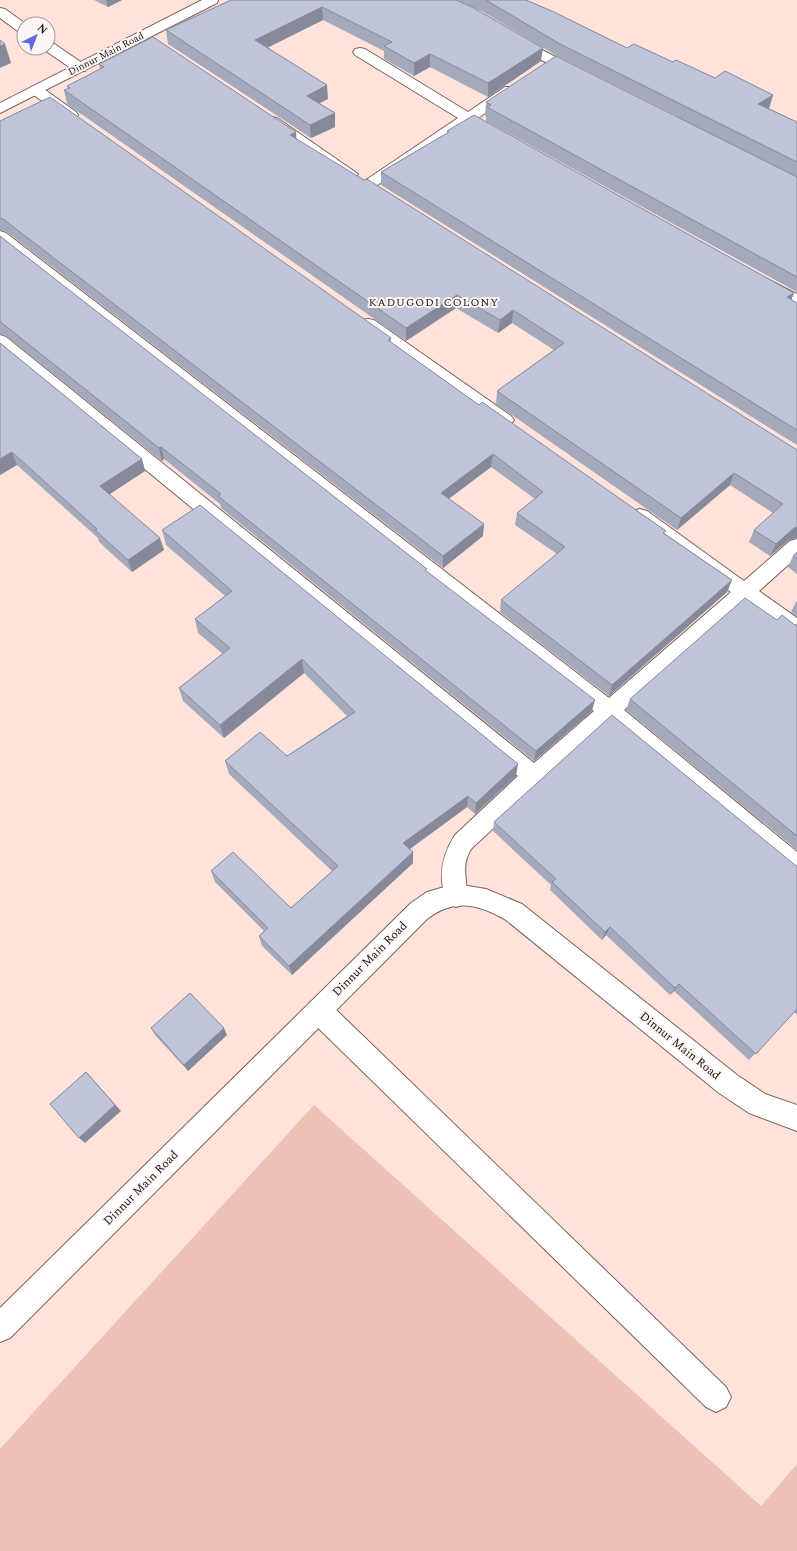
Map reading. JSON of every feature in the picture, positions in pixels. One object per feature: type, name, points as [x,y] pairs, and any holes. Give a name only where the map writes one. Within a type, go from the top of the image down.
[{"type":"street","name":"Dinnur Main Road","points":[[0,109],[212,0]]},
{"type":"street","points":[[0,12],[16,23]]},
{"type":"street","points":[[506,34],[588,79]]},
{"type":"street","points":[[143,35],[156,44]]},
{"type":"street","points":[[56,52],[80,68]]},
{"type":"street","points":[[360,52],[467,118],[508,141]]},
{"type":"street","points":[[540,70],[553,61]]},
{"type":"street","points":[[368,185],[520,83]]},
{"type":"street","points":[[36,90],[82,122]]},
{"type":"street","points":[[262,115],[382,194]]},
{"type":"street","points":[[0,236],[610,711],[797,866]]},
{"type":"street","points":[[749,274],[797,301]]},
{"type":"street","points":[[356,315],[518,430]]},
{"type":"street","points":[[0,342],[534,776]]},
{"type":"street","points":[[629,508],[797,629]]},
{"type":"street","points":[[456,896],[452,870],[454,855],[463,842],[534,776],[797,546]]},
{"type":"street","name":"Dinnur Main Road","points":[[0,1328],[419,911],[436,900],[456,896],[475,896],[497,902],[514,912],[728,1084],[758,1104],[797,1118]]},
{"type":"street","points":[[319,1011],[716,1397]]},
{"type":"shaded area","points":[[314,1105],[761,1506],[797,1464],[797,1551],[0,1551],[0,1449]]},
{"type":"building","points":[[231,0],[456,0],[472,7],[543,48],[488,83],[430,54],[414,63],[384,46],[392,42],[322,7],[255,40],[327,85],[307,96],[335,113],[310,125],[166,30]]},
{"type":"building","points":[[486,0],[526,0],[627,48],[634,44],[673,62],[676,60],[715,78],[725,71],[773,95],[758,104],[797,122],[797,162],[560,44]]},
{"type":"building","points":[[153,37],[296,132],[290,135],[364,180],[367,179],[797,450],[797,527],[776,544],[754,530],[783,504],[734,473],[681,518],[497,391],[564,343],[513,310],[500,320],[457,295],[406,328],[64,90],[70,88],[67,86],[104,67],[99,64]]},
{"type":"building","points":[[0,40],[5,44],[0,46]]},
{"type":"building","points":[[556,56],[797,177],[797,277],[487,107],[491,105],[486,102]]},
{"type":"building","points":[[50,97],[391,338],[388,340],[479,405],[482,402],[666,531],[663,533],[732,580],[612,685],[501,600],[565,547],[517,513],[543,492],[493,454],[441,493],[484,524],[443,556],[0,218],[0,121]]},
{"type":"building","points":[[474,115],[794,293],[787,297],[797,303],[797,430],[381,172],[449,132],[447,131]]},
{"type":"building","points":[[0,236],[427,569],[425,570],[595,700],[536,751],[218,496],[221,494],[161,447],[159,448],[0,322]]},
{"type":"building","points":[[0,343],[142,459],[100,486],[160,538],[128,560],[95,530],[97,529],[12,452],[0,459]]},
{"type":"building","points":[[200,505],[518,764],[476,803],[468,796],[403,843],[413,852],[289,966],[259,936],[268,928],[211,871],[233,852],[291,908],[338,866],[225,761],[260,732],[287,756],[355,712],[302,659],[220,725],[179,688],[230,648],[195,619],[232,591],[162,530]]},
{"type":"building","points":[[797,552],[797,558],[793,556]]},
{"type":"building","points":[[745,598],[777,620],[782,615],[797,625],[797,836],[630,699]]},
{"type":"building","points":[[612,715],[797,866],[797,1009],[756,1054],[679,984],[675,988],[610,927],[605,932],[552,882],[556,879],[494,822]]},
{"type":"building","points":[[190,993],[224,1028],[184,1065],[151,1028]]},
{"type":"building","points":[[86,1072],[115,1105],[79,1138],[50,1104]]},
{"type":"district","name":"KADUGODI COLONY","points":[[434,302]]}]
